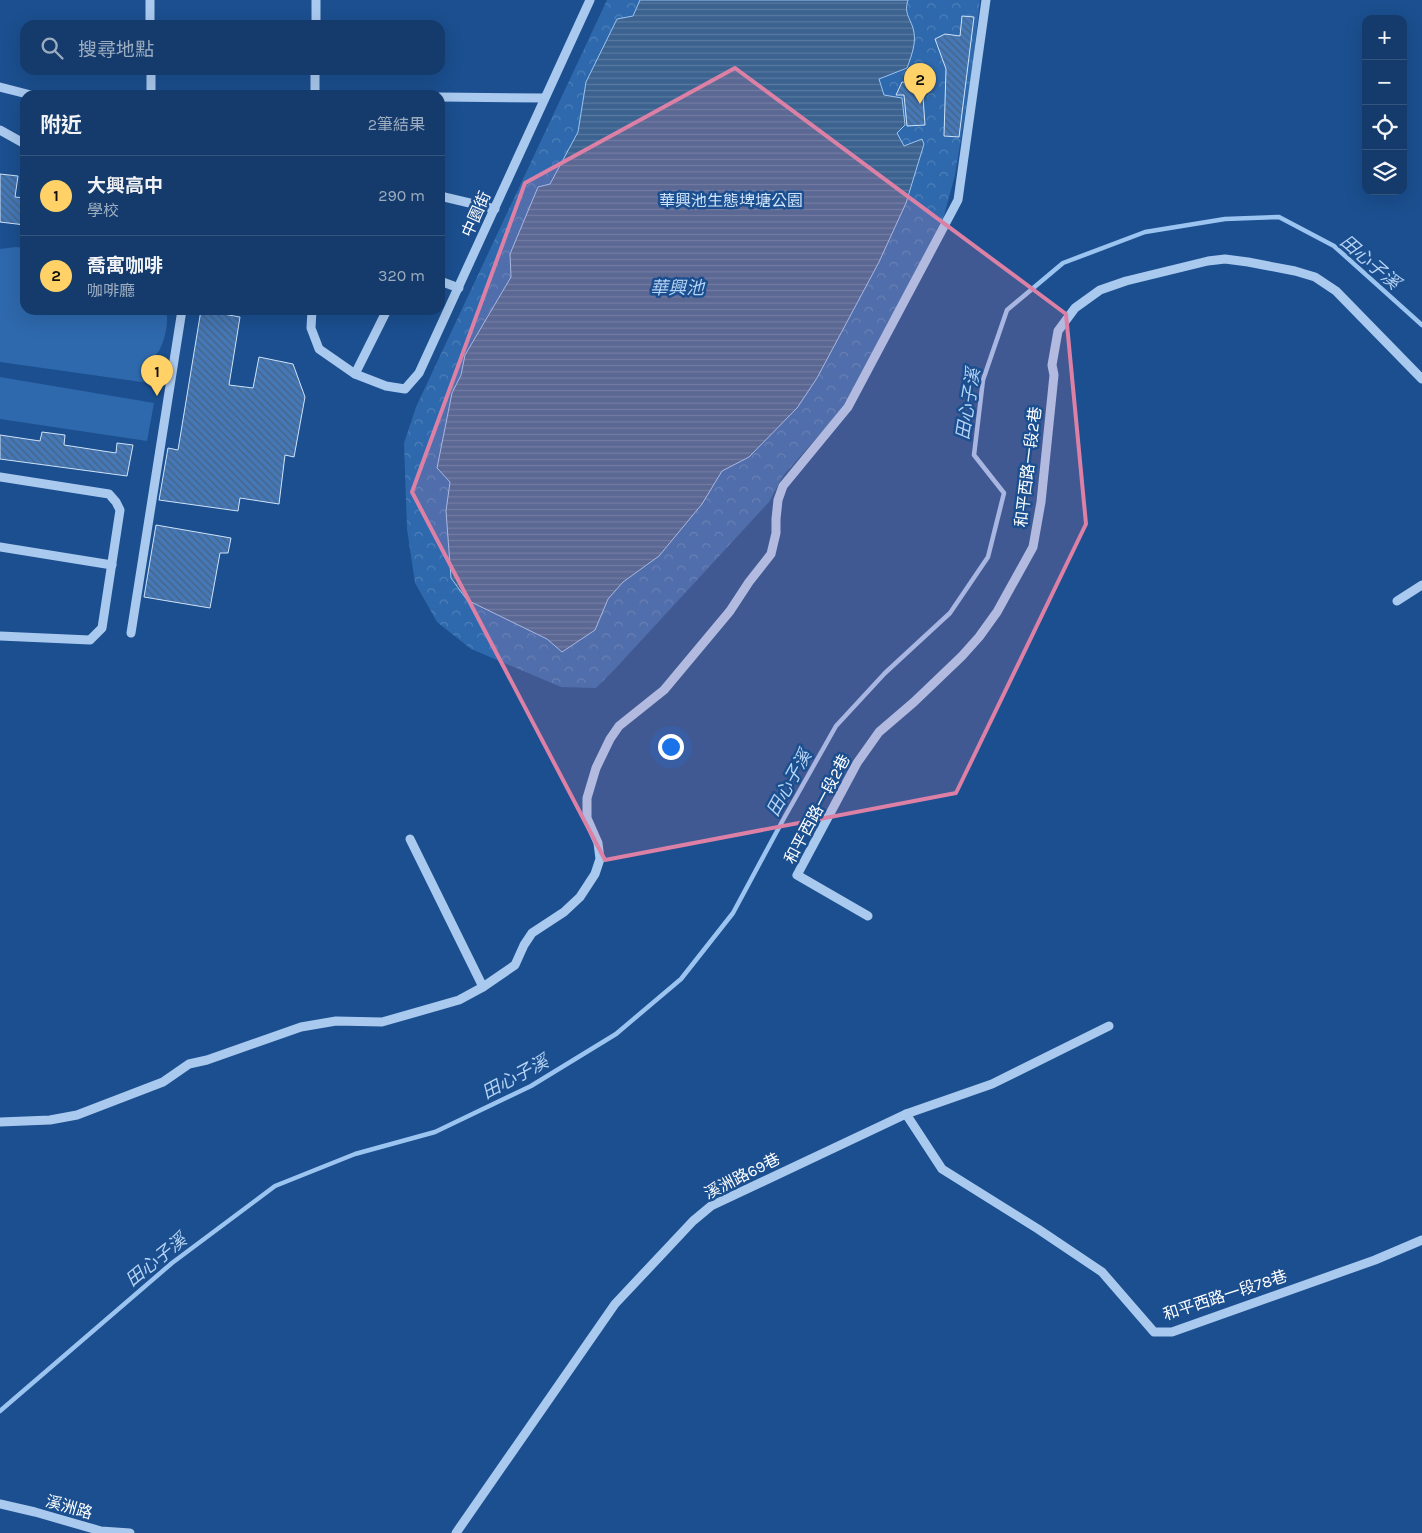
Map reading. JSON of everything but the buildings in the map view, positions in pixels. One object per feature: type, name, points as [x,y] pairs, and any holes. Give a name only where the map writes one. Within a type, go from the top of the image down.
[{"type":"street","points":[[150,0],[150,20]]},
{"type":"street","points":[[316,0],[316,20]]},
{"type":"street","name":"中園街","points":[[355,374],[386,386],[405,389],[419,373],[590,0]]},
{"type":"street","points":[[0,1122],[50,1120],[77,1115],[163,1082],[190,1064],[207,1060],[301,1026],[336,1021],[382,1022],[459,1000],[483,988],[515,965],[532,932],[549,923],[580,897],[595,874],[600,859],[598,843],[587,818],[588,798],[596,768],[610,739],[619,726],[664,690],[730,611],[748,582],[771,554],[776,534],[778,500],[783,486],[848,406],[958,200],[986,0]]},
{"type":"street","points":[[151,75],[151,90]]},
{"type":"street","points":[[315,90],[316,75]]},
{"type":"street","points":[[0,88],[20,93]]},
{"type":"street","points":[[445,97],[544,98]]},
{"type":"street","points":[[0,130],[20,141]]},
{"type":"street","points":[[445,197],[494,209]]},
{"type":"street","name":"和平西路一段2巷","points":[[868,916],[797,875],[857,763],[879,732],[942,676],[978,637],[997,612],[1033,547],[1042,502],[1054,375],[1052,365],[1058,331],[1075,308],[1100,290],[1126,281],[1208,261],[1225,259],[1295,270],[1315,277],[1336,291],[1422,379]]},
{"type":"street","points":[[445,283],[459,288]]},
{"type":"street","points":[[131,633],[181,315]]},
{"type":"street","points":[[312,315],[311,328],[319,349],[355,374],[384,315]]},
{"type":"street","points":[[0,477],[109,494],[120,510],[102,628],[90,640],[0,636]]},
{"type":"street","points":[[0,547],[112,565]]},
{"type":"street","points":[[1397,601],[1422,585]]},
{"type":"street","points":[[410,839],[483,988]]},
{"type":"street","name":"溪洲路69巷","points":[[456,1533],[615,1304],[693,1221],[711,1206],[906,1114],[992,1084],[1109,1026]]},
{"type":"street","name":"和平西路一段78巷","points":[[906,1114],[942,1169],[1038,1229],[1102,1272],[1154,1332],[1172,1332],[1375,1260],[1422,1240]]},
{"type":"street","name":"溪洲路","points":[[0,1504],[100,1531],[130,1533]]},
{"type":"highlighted area","points":[[735,68],[1066,314],[1086,524],[956,793],[605,860],[412,492],[525,183]]},
{"type":"green space","name":"華興池","points":[[607,0],[980,0],[972,72],[955,175],[944,216],[849,401],[783,476],[769,502],[596,688],[561,687],[471,649],[437,622],[415,583],[407,529],[404,443],[416,407]]},
{"type":"green space","points":[[20,247],[20,315],[167,315],[163,342],[159,351],[148,363],[167,365],[163,385],[0,362],[0,249]]},
{"type":"green space","points":[[0,377],[154,403],[147,441],[0,419]]},
{"type":"water","name":"華興池","points":[[640,0],[908,0],[907,11],[913,28],[914,38],[907,68],[879,79],[884,95],[902,98],[905,125],[897,133],[904,146],[922,139],[924,144],[906,203],[879,262],[817,378],[797,408],[749,457],[722,471],[702,504],[659,556],[623,582],[608,599],[595,630],[562,652],[547,639],[467,600],[451,578],[446,511],[450,482],[437,468],[452,393],[461,375],[465,355],[511,277],[510,254],[538,187],[550,184],[578,132],[586,82],[617,19],[633,16]]},
{"type":"waterway","name":"田心子溪","points":[[0,1411],[172,1263],[275,1186],[355,1154],[435,1132],[531,1086],[616,1034],[681,979],[733,913],[836,726],[885,673],[950,613],[988,557],[1004,493],[974,455],[983,380],[1007,310],[1063,263],[1145,232],[1225,219],[1279,217],[1334,246],[1422,325]]},
{"type":"place","name":"喬寓咖啡","points":[[920,104]]},
{"type":"place","name":"大興高中","points":[[157,396]]},
{"type":"park label","name":"華興池生態埤塘公園","points":[[731,200]]}]
